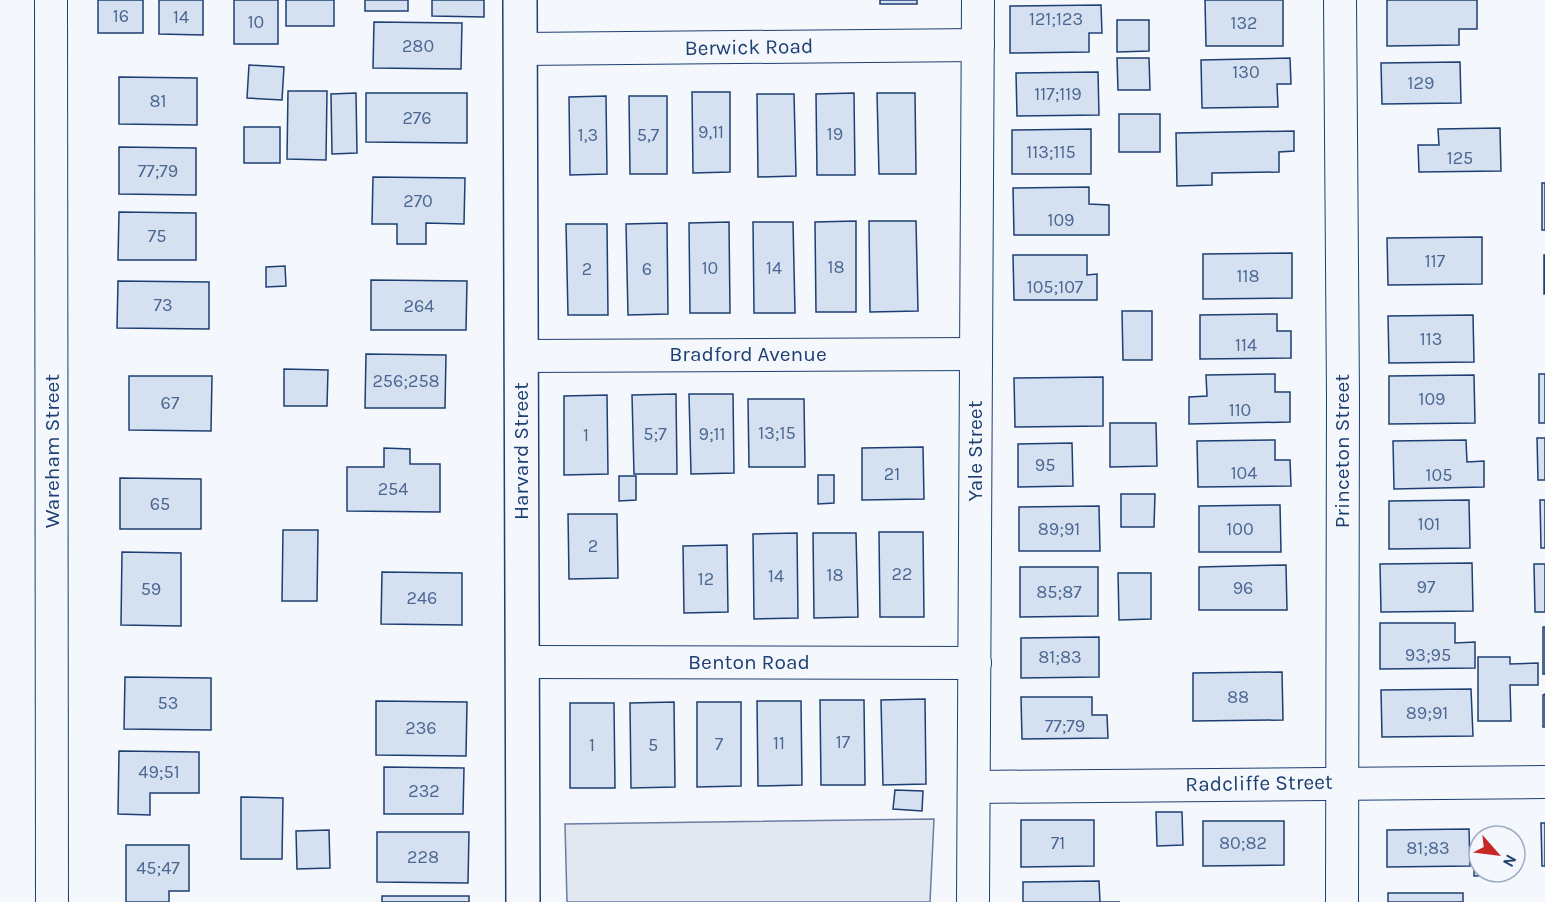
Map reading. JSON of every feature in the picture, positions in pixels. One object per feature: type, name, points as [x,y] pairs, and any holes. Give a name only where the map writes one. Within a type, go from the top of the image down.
[{"type":"main road","name":"Harvard Street","points":[[520,0],[523,902]]},
{"type":"street","name":"Wareham Street","points":[[51,0],[52,902]]},
{"type":"street","name":"Yale Street","points":[[973,902],[978,0]]},
{"type":"street","name":"Princeton Street","points":[[1340,0],[1343,397],[1342,902]]},
{"type":"street","name":"Berwick Road","points":[[520,49],[978,45]]},
{"type":"street","name":"Bradford Avenue","points":[[521,356],[976,354]]},
{"type":"street","name":"Benton Road","points":[[523,662],[975,663]]},
{"type":"street","name":"Radcliffe Street","points":[[974,787],[1545,782]]},
{"type":"shaded area","points":[[934,819],[930,902],[567,902],[565,824]]},
{"type":"building","points":[[98,0],[143,0],[143,33],[98,33]]},
{"type":"building","points":[[159,0],[203,0],[203,35],[159,34]]},
{"type":"building","points":[[234,0],[278,0],[278,44],[234,44]]},
{"type":"building","points":[[286,0],[334,0],[334,26],[286,26]]},
{"type":"building","points":[[365,0],[408,0],[408,11],[365,11]]},
{"type":"building","points":[[432,0],[484,0],[484,17],[432,16]]},
{"type":"building","points":[[880,0],[917,0],[917,4],[880,4]]},
{"type":"building","points":[[1205,0],[1283,0],[1283,46],[1206,46]]},
{"type":"building","points":[[1387,0],[1477,0],[1477,29],[1459,29],[1459,45],[1387,46]]},
{"type":"building","points":[[1101,5],[1102,33],[1089,33],[1089,52],[1010,53],[1010,6]]},
{"type":"building","points":[[1117,20],[1149,20],[1149,51],[1117,52]]},
{"type":"building","points":[[374,22],[462,23],[461,69],[373,68]]},
{"type":"building","points":[[1117,58],[1149,58],[1150,90],[1118,90]]},
{"type":"building","points":[[1290,58],[1291,84],[1277,84],[1278,107],[1202,108],[1201,60]]},
{"type":"building","points":[[1460,62],[1461,103],[1382,104],[1381,63]]},
{"type":"building","points":[[249,65],[284,67],[282,100],[247,98]]},
{"type":"building","points":[[1098,72],[1099,115],[1017,116],[1016,73]]},
{"type":"building","points":[[119,77],[197,78],[197,125],[119,124]]},
{"type":"building","points":[[288,91],[327,91],[326,160],[287,159]]},
{"type":"building","points":[[692,92],[730,92],[730,172],[693,173]]},
{"type":"building","points":[[356,93],[357,153],[332,154],[331,94]]},
{"type":"building","points":[[366,93],[467,93],[467,143],[366,142]]},
{"type":"building","points":[[854,93],[855,175],[817,175],[816,94]]},
{"type":"building","points":[[877,93],[915,93],[916,174],[879,174]]},
{"type":"building","points":[[757,94],[794,94],[796,176],[758,177]]},
{"type":"building","points":[[606,96],[607,174],[570,175],[569,97]]},
{"type":"building","points":[[629,96],[667,96],[667,174],[630,174]]},
{"type":"building","points":[[1119,114],[1160,114],[1160,152],[1119,152]]},
{"type":"building","points":[[244,127],[280,127],[280,163],[244,163]]},
{"type":"building","points":[[1500,128],[1501,171],[1419,172],[1418,145],[1439,145],[1438,129]]},
{"type":"building","points":[[1091,129],[1091,174],[1012,174],[1012,130]]},
{"type":"building","points":[[1294,131],[1294,151],[1279,152],[1279,172],[1212,173],[1212,185],[1177,186],[1176,133]]},
{"type":"building","points":[[119,147],[196,148],[196,195],[119,194]]},
{"type":"building","points":[[373,177],[465,178],[464,224],[426,223],[426,244],[397,244],[397,224],[372,224]]},
{"type":"building","points":[[1542,183],[1545,183],[1545,230],[1542,230]]},
{"type":"building","points":[[1089,187],[1089,204],[1109,205],[1109,235],[1014,235],[1013,188]]},
{"type":"building","points":[[119,212],[196,213],[196,260],[118,260]]},
{"type":"building","points":[[856,221],[856,312],[816,312],[815,222]]},
{"type":"building","points":[[869,221],[916,221],[918,311],[870,312]]},
{"type":"building","points":[[729,222],[730,313],[690,313],[689,223]]},
{"type":"building","points":[[753,222],[793,222],[795,313],[754,313]]},
{"type":"building","points":[[667,223],[668,314],[628,315],[626,224]]},
{"type":"building","points":[[566,224],[607,224],[608,315],[568,315]]},
{"type":"building","points":[[1482,237],[1482,284],[1388,285],[1387,238]]},
{"type":"building","points":[[1292,253],[1292,298],[1203,299],[1203,254]]},
{"type":"building","points":[[1013,255],[1087,255],[1087,275],[1097,274],[1097,300],[1014,300]]},
{"type":"building","points":[[1545,255],[1545,294],[1544,294]]},
{"type":"building","points":[[285,266],[286,286],[266,287],[266,267]]},
{"type":"building","points":[[371,280],[467,281],[466,330],[371,330]]},
{"type":"building","points":[[118,281],[209,282],[209,329],[117,328]]},
{"type":"building","points":[[1122,311],[1152,311],[1152,360],[1123,360]]},
{"type":"building","points":[[1277,314],[1277,331],[1291,331],[1291,358],[1200,359],[1200,315]]},
{"type":"building","points":[[1473,315],[1474,362],[1389,363],[1388,316]]},
{"type":"building","points":[[366,354],[446,355],[445,408],[365,408]]},
{"type":"building","points":[[284,369],[328,370],[327,406],[284,406]]},
{"type":"building","points":[[1275,374],[1275,392],[1290,392],[1290,422],[1189,424],[1189,397],[1207,396],[1206,375]]},
{"type":"building","points":[[1539,374],[1545,374],[1545,423],[1539,423]]},
{"type":"building","points":[[1474,375],[1475,423],[1389,424],[1389,376]]},
{"type":"building","points":[[129,376],[212,376],[211,431],[129,430]]},
{"type":"building","points":[[1103,377],[1103,426],[1015,427],[1014,378]]},
{"type":"building","points":[[676,394],[677,474],[634,474],[632,395]]},
{"type":"building","points":[[689,394],[733,394],[734,473],[691,474]]},
{"type":"building","points":[[607,395],[608,474],[564,475],[564,396]]},
{"type":"building","points":[[748,399],[804,399],[805,467],[749,467]]},
{"type":"building","points":[[1110,423],[1156,423],[1157,466],[1110,467]]},
{"type":"building","points":[[1537,438],[1545,438],[1545,480],[1538,480]]},
{"type":"building","points":[[1275,440],[1275,460],[1290,460],[1291,486],[1198,487],[1197,441]]},
{"type":"building","points":[[1466,440],[1467,462],[1484,461],[1484,487],[1394,489],[1393,441]]},
{"type":"building","points":[[1072,443],[1073,486],[1018,487],[1018,444]]},
{"type":"building","points":[[923,447],[924,499],[862,500],[862,448]]},
{"type":"building","points":[[384,448],[410,449],[410,464],[440,464],[440,512],[347,511],[347,467],[384,467]]},
{"type":"building","points":[[818,475],[834,475],[834,503],[818,504]]},
{"type":"building","points":[[619,476],[636,476],[636,500],[619,501]]},
{"type":"building","points":[[120,478],[201,479],[201,529],[120,529]]},
{"type":"building","points":[[1121,494],[1155,494],[1154,527],[1121,527]]},
{"type":"building","points":[[1469,500],[1470,548],[1389,549],[1389,501]]},
{"type":"building","points":[[1540,500],[1545,500],[1545,548],[1541,548]]},
{"type":"building","points":[[1280,505],[1281,552],[1199,552],[1199,506]]},
{"type":"building","points":[[1099,506],[1100,551],[1019,551],[1019,507]]},
{"type":"building","points":[[568,514],[617,514],[618,578],[569,579]]},
{"type":"building","points":[[283,530],[318,530],[317,601],[282,601]]},
{"type":"building","points":[[879,532],[923,532],[924,617],[880,617]]},
{"type":"building","points":[[797,533],[798,618],[754,619],[753,534]]},
{"type":"building","points":[[813,533],[856,533],[858,617],[814,618]]},
{"type":"building","points":[[727,545],[728,612],[684,613],[683,546]]},
{"type":"building","points":[[122,552],[181,553],[181,626],[121,625]]},
{"type":"building","points":[[1472,563],[1473,611],[1381,612],[1380,564]]},
{"type":"building","points":[[1534,564],[1545,564],[1545,612],[1535,612]]},
{"type":"building","points":[[1286,565],[1287,610],[1199,610],[1199,567]]},
{"type":"building","points":[[1020,567],[1098,567],[1098,616],[1020,617]]},
{"type":"building","points":[[382,572],[462,573],[462,625],[381,624]]},
{"type":"building","points":[[1118,573],[1151,573],[1151,619],[1119,620]]},
{"type":"building","points":[[1380,623],[1455,623],[1455,643],[1475,642],[1475,668],[1380,669]]},
{"type":"building","points":[[1543,627],[1545,627],[1545,674],[1543,674]]},
{"type":"building","points":[[1099,637],[1099,677],[1021,678],[1021,638]]},
{"type":"building","points":[[1478,657],[1510,657],[1510,664],[1538,663],[1538,685],[1510,685],[1511,721],[1478,721]]},
{"type":"building","points":[[1282,672],[1283,720],[1193,721],[1193,673]]},
{"type":"building","points":[[125,677],[211,678],[211,730],[124,729]]},
{"type":"building","points":[[1471,689],[1473,736],[1382,737],[1381,690]]},
{"type":"building","points":[[1545,694],[1545,727],[1543,727],[1543,695]]},
{"type":"building","points":[[1021,697],[1092,697],[1092,715],[1107,715],[1108,738],[1022,739]]},
{"type":"building","points":[[925,699],[926,784],[883,785],[881,700]]},
{"type":"building","points":[[820,700],[864,700],[865,785],[821,785]]},
{"type":"building","points":[[376,701],[467,702],[466,756],[376,755]]},
{"type":"building","points":[[757,701],[801,701],[802,785],[758,786]]},
{"type":"building","points":[[674,702],[675,787],[631,788],[630,703]]},
{"type":"building","points":[[697,702],[741,702],[741,786],[697,787]]},
{"type":"building","points":[[570,703],[614,703],[615,788],[570,788]]},
{"type":"building","points":[[119,751],[199,752],[199,793],[150,793],[150,815],[118,814]]},
{"type":"building","points":[[384,767],[464,768],[463,814],[384,814]]},
{"type":"building","points":[[895,790],[923,791],[922,811],[893,809]]},
{"type":"building","points":[[241,797],[283,798],[282,859],[241,859]]},
{"type":"building","points":[[1156,812],[1182,812],[1183,845],[1157,846]]},
{"type":"building","points":[[1021,820],[1094,820],[1094,866],[1021,867]]},
{"type":"building","points":[[1203,821],[1284,821],[1284,865],[1203,866]]},
{"type":"building","points":[[1541,823],[1545,823],[1545,866],[1542,866]]},
{"type":"building","points":[[1467,829],[1467,866],[1387,867],[1387,830]]},
{"type":"building","points":[[329,830],[330,868],[297,869],[296,831]]},
{"type":"building","points":[[377,832],[469,832],[468,883],[377,882]]},
{"type":"building","points":[[126,845],[189,845],[189,891],[169,891],[169,902],[126,902]]},
{"type":"building","points":[[1099,881],[1100,902],[1023,902],[1023,882]]},
{"type":"building","points":[[1388,893],[1463,893],[1463,902],[1388,902]]},
{"type":"building","points":[[382,896],[469,896],[469,902],[382,902]]}]
